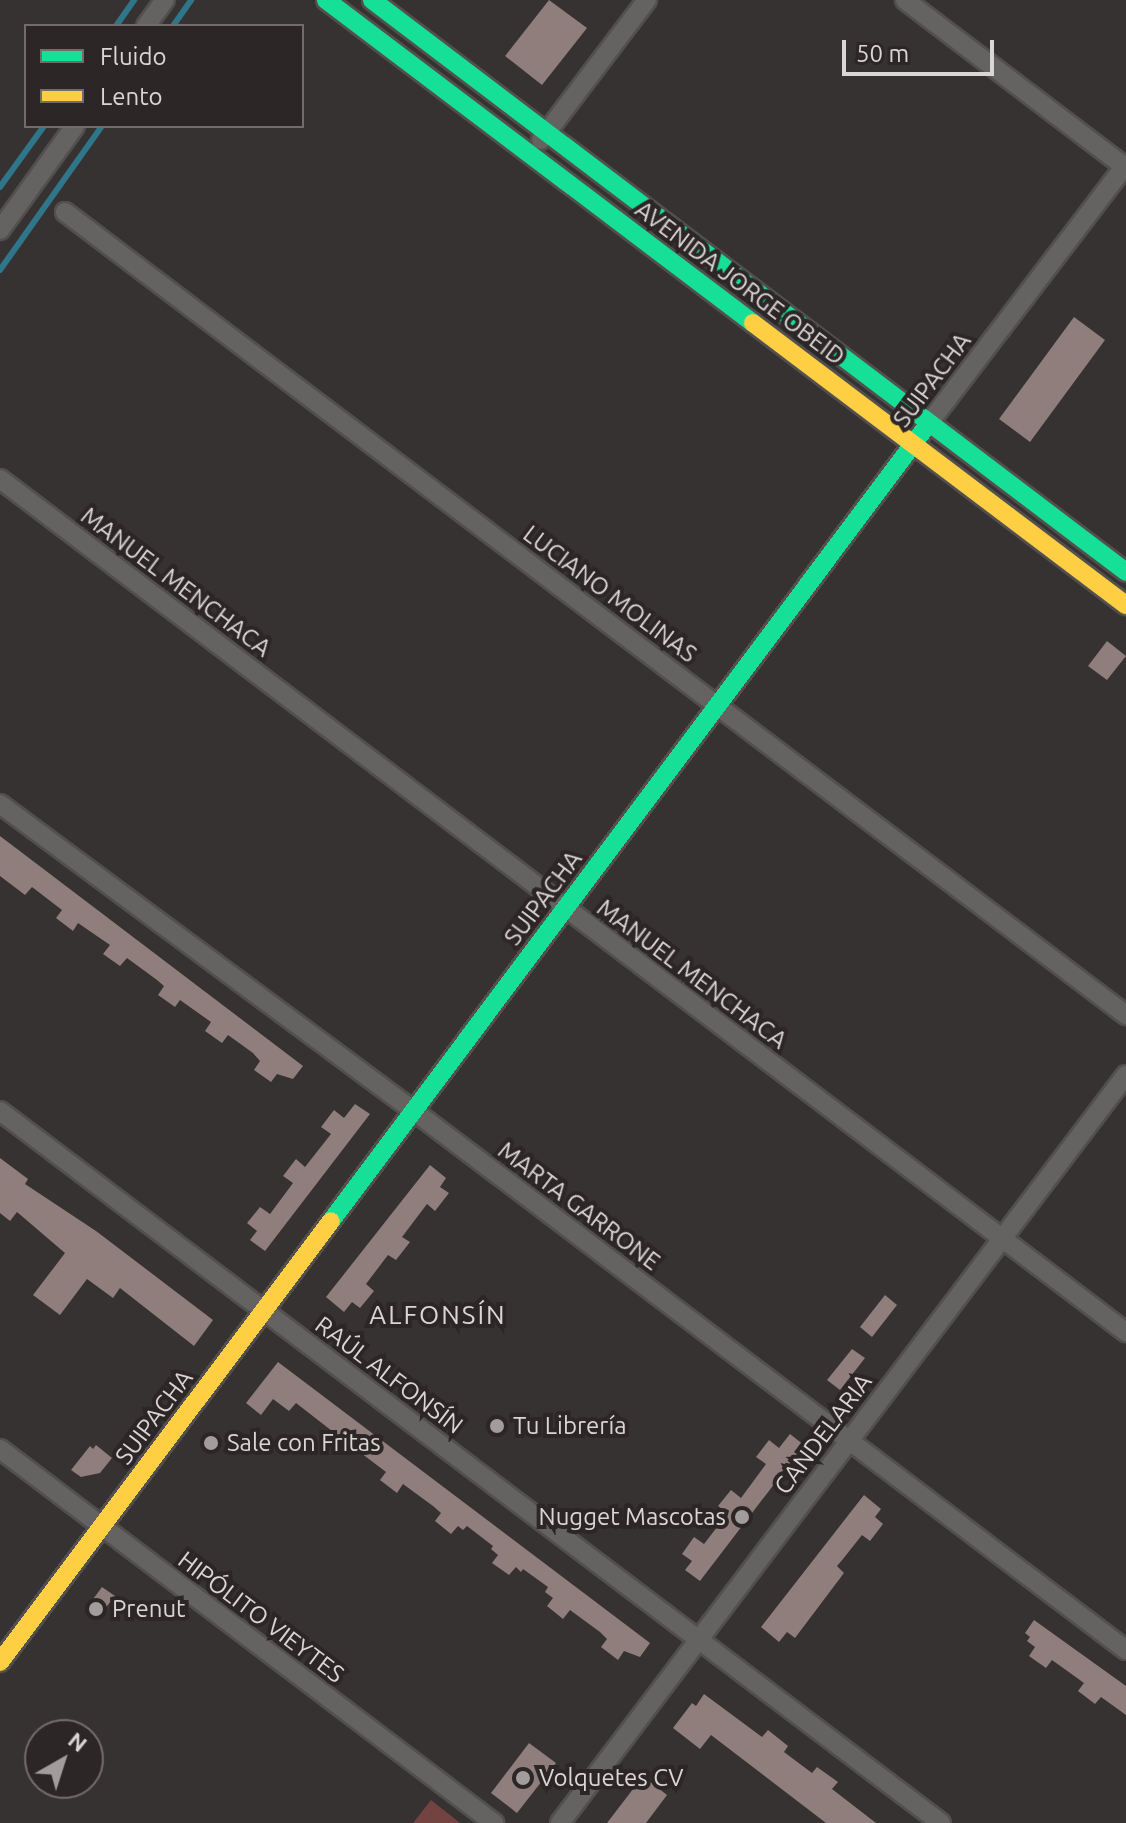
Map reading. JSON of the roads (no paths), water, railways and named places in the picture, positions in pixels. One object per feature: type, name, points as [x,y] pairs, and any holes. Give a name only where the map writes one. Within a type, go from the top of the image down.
[{"type":"main road","name":"AVENIDA JORGE OBEID","points":[[326,0],[1126,605]]},
{"type":"main road","name":"AVENIDA JORGE OBEID","points":[[372,0],[1126,572]]},
{"type":"main road","name":"SUIPACHA","points":[[0,1662],[929,423]]},
{"type":"street","points":[[147,24],[165,0]]},
{"type":"street","points":[[530,155],[647,0]]},
{"type":"street","points":[[905,0],[1125,166]]},
{"type":"street","points":[[0,230],[74,128]]},
{"type":"street","name":"SUIPACHA","points":[[929,423],[1125,166]]},
{"type":"street","name":"LUCIANO MOLINAS","points":[[65,212],[1126,1015]]},
{"type":"street","name":"MANUEL MENCHACA","points":[[0,479],[1126,1332]]},
{"type":"street","name":"MARTA GARRONE","points":[[0,804],[414,1111],[1126,1650]]},
{"type":"street","name":"CANDELARIA","points":[[560,1823],[1126,1075]]},
{"type":"street","name":"RAÚL ALFONSÍN","points":[[0,1111],[941,1823]]},
{"type":"street","name":"HIPÓLITO VIEYTES","points":[[0,1449],[494,1823]]},
{"type":"waterway","points":[[117,24],[134,0]]},
{"type":"waterway","points":[[174,24],[191,0]]},
{"type":"waterway","points":[[0,187],[43,128]]},
{"type":"waterway","points":[[0,270],[101,128]]},
{"type":"place","name":"Tu Librería","points":[[497,1426]]},
{"type":"place","name":"Sale con Fritas","points":[[211,1443]]},
{"type":"place","name":"Nugget Mascotas","points":[[742,1517]]},
{"type":"place","name":"Prenut","points":[[96,1609]]},
{"type":"place","name":"Volquetes CV","points":[[523,1778]]},
{"type":"district","name":"ALFONSÍN","points":[[438,1315]]}]
